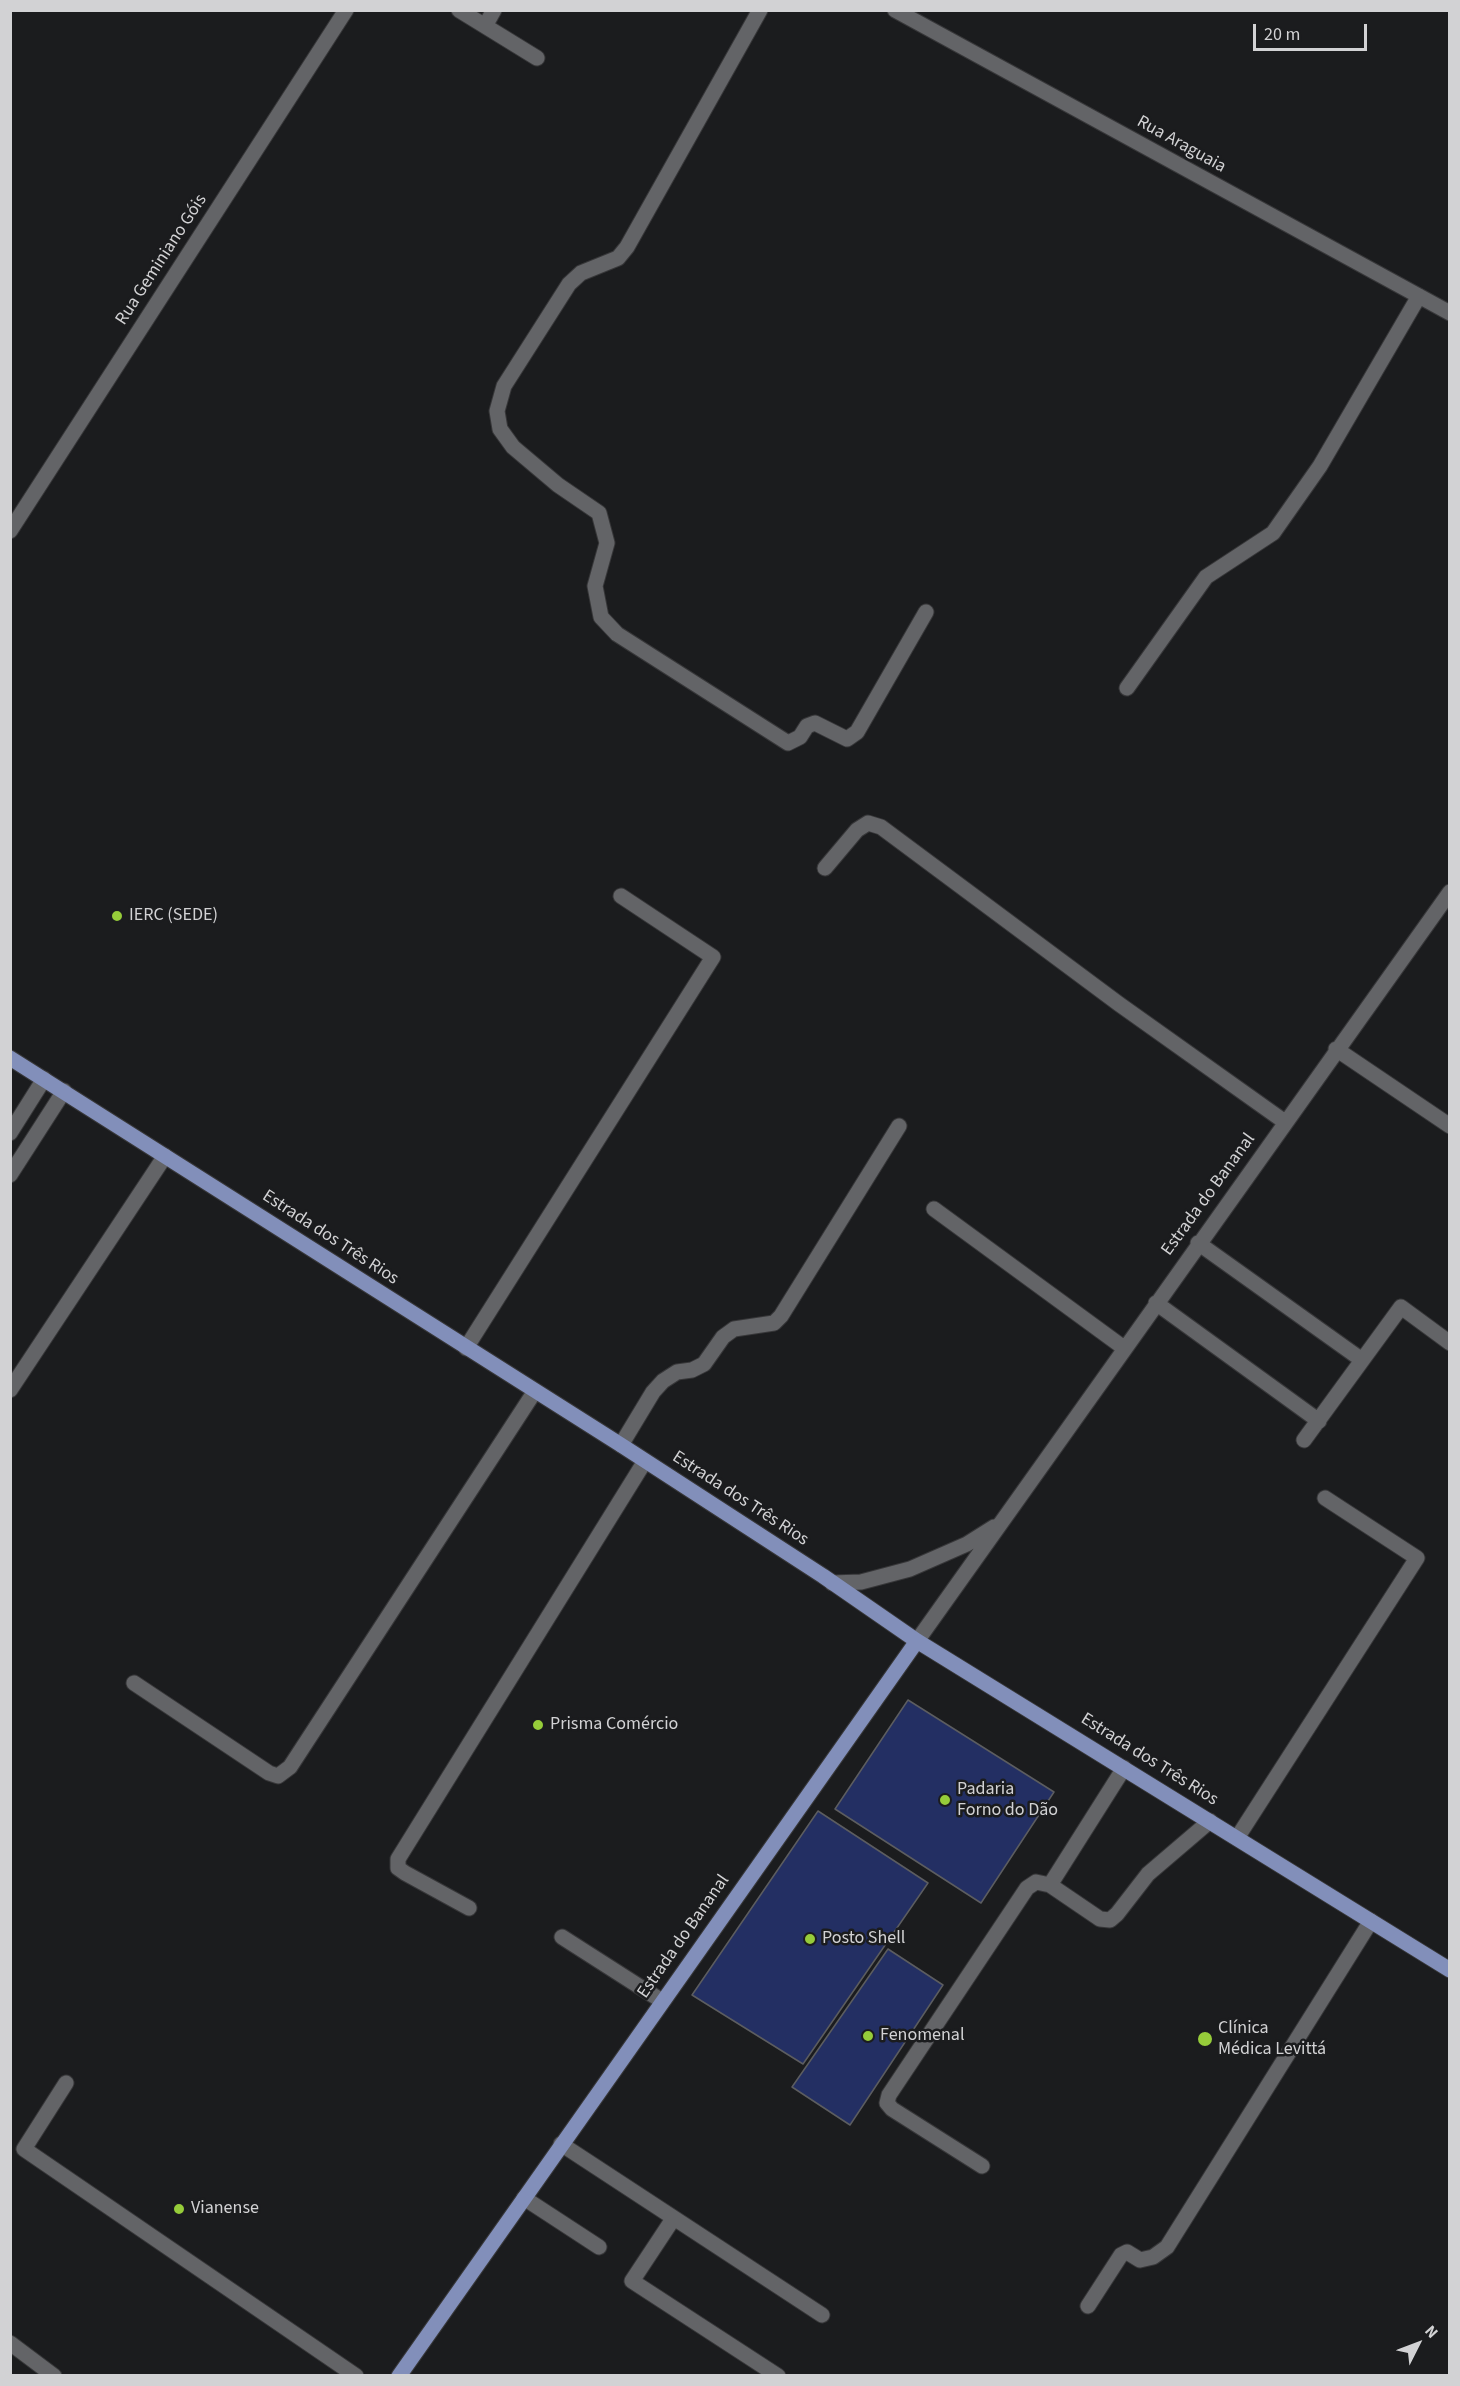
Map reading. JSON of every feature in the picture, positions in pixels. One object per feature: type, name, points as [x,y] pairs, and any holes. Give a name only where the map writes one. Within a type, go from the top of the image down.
[{"type":"main road","name":"Estrada dos Três Rios","points":[[10,1058],[621,1445],[832,1582],[917,1641],[1449,1970]]},
{"type":"main road","name":"Estrada do Bananal","points":[[399,2376],[917,1641]]},
{"type":"street","name":"Rua Geminiano Góis","points":[[10,531],[346,10]]},
{"type":"street","points":[[459,10],[537,58]]},
{"type":"street","points":[[485,26],[494,10]]},
{"type":"street","points":[[760,10],[627,247],[618,258],[581,273],[569,284],[504,386],[497,411],[500,429],[513,447],[558,485],[599,513],[607,543],[595,586],[602,616],[617,634],[788,743],[800,737],[807,726],[815,723],[847,739],[857,732],[926,612]]},
{"type":"street","name":"Rua Araguaia","points":[[894,10],[921,17],[1449,313]]},
{"type":"street","points":[[1127,688],[1206,577],[1273,533],[1320,465],[1419,296]]},
{"type":"street","points":[[825,868],[857,830],[868,823],[881,827],[1119,1004],[1284,1122]]},
{"type":"street","name":"Estrada do Bananal","points":[[917,1641],[1449,892]]},
{"type":"street","points":[[466,1348],[713,957],[621,896]]},
{"type":"street","points":[[1336,1049],[1449,1126]]},
{"type":"street","points":[[10,1132],[44,1079]]},
{"type":"street","points":[[10,1174],[64,1091]]},
{"type":"street","points":[[621,1445],[653,1392],[663,1381],[677,1372],[692,1370],[704,1364],[723,1336],[734,1329],[774,1323],[781,1316],[899,1126]]},
{"type":"street","points":[[10,1390],[165,1156]]},
{"type":"street","points":[[934,1209],[1124,1348]]},
{"type":"street","points":[[1198,1243],[1362,1360]]},
{"type":"street","points":[[1155,1303],[1319,1420]]},
{"type":"street","points":[[1304,1440],[1401,1307],[1449,1343]]},
{"type":"street","points":[[134,1683],[269,1773],[278,1776],[290,1767],[535,1391]]},
{"type":"street","points":[[469,1908],[405,1874],[398,1868],[398,1859],[645,1461]]},
{"type":"street","points":[[1237,1838],[1417,1558],[1325,1498]]},
{"type":"street","name":"Estrada do Bananal","points":[[832,1582],[861,1582],[910,1569],[967,1544],[1001,1522]]},
{"type":"street","points":[[1050,1885],[1124,1768]]},
{"type":"street","points":[[982,2166],[892,2109],[887,2103],[889,2095],[1027,1888],[1036,1882],[1050,1885],[1100,1919],[1110,1920],[1148,1874],[1210,1821]]},
{"type":"street","points":[[1088,2306],[1121,2255],[1127,2252],[1140,2260],[1153,2257],[1167,2247],[1371,1921]]},
{"type":"street","points":[[562,1938],[662,2001]]},
{"type":"street","points":[[66,2083],[24,2149],[356,2376]]},
{"type":"street","points":[[561,2144],[822,2315]]},
{"type":"street","points":[[524,2198],[600,2247]]},
{"type":"street","points":[[673,2219],[632,2281],[778,2376]]},
{"type":"street","points":[[10,2343],[54,2376]]},
{"type":"building","name":"Padaria Forno do Dão","points":[[908,1700],[1054,1792],[981,1903],[835,1809]]},
{"type":"building","name":"Posto Shell","points":[[818,1811],[928,1883],[803,2064],[692,1995]]},
{"type":"building","name":"Fenomenal","points":[[888,1949],[943,1985],[850,2125],[792,2087]]},
{"type":"place","name":"IERC (SEDE)","points":[[117,916]]},
{"type":"place","name":"Prisma Comércio","points":[[538,1725]]},
{"type":"place","name":"Padaria Forno do Dão","points":[[945,1800]]},
{"type":"place","name":"Posto Shell","points":[[810,1939]]},
{"type":"place","name":"Fenomenal","points":[[868,2036]]},
{"type":"place","name":"Clínica Médica Levittá","points":[[1205,2039]]},
{"type":"place","name":"Vianense","points":[[179,2209]]}]
